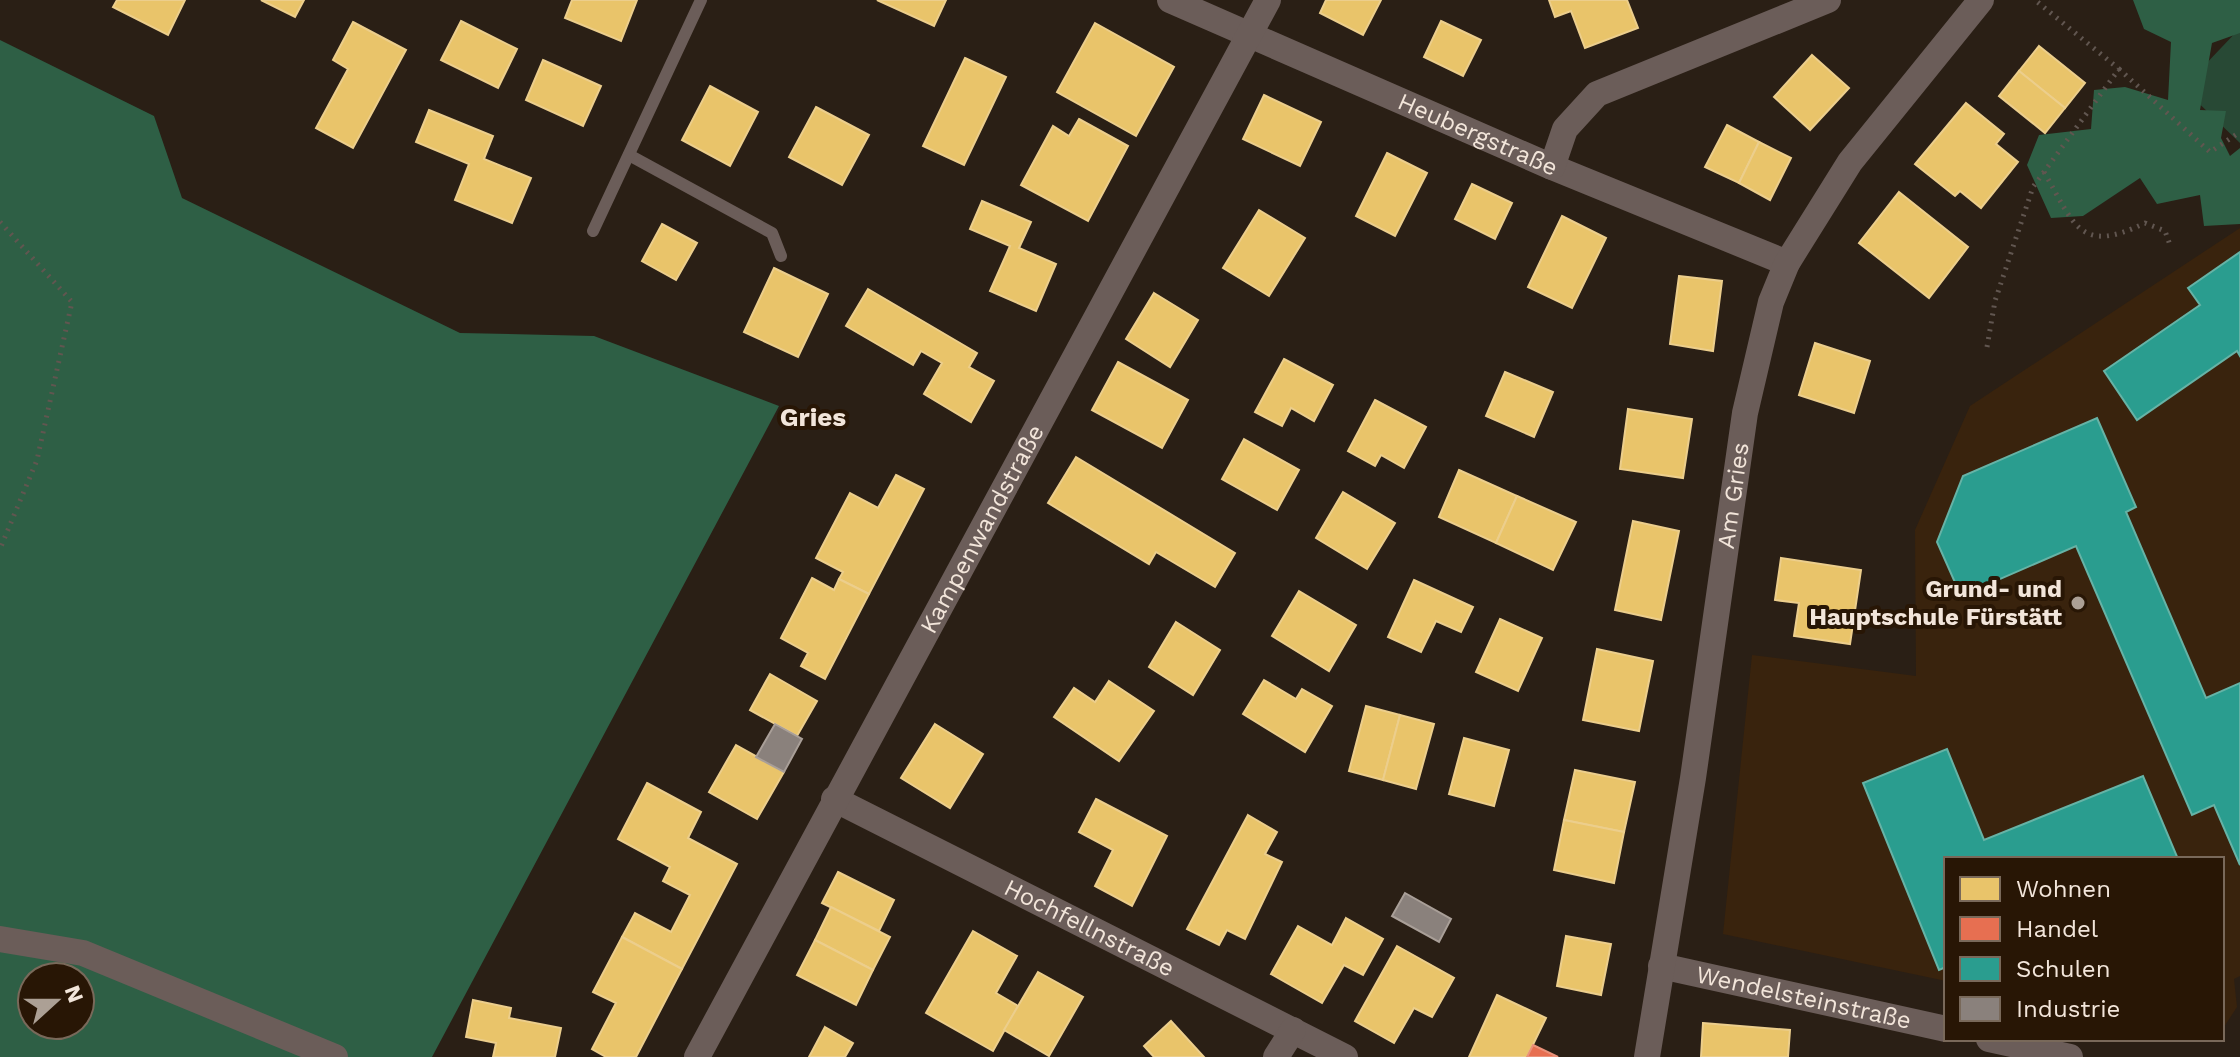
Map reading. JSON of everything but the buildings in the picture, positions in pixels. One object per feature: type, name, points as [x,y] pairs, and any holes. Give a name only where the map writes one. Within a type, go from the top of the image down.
[{"type":"street","name":"Heubergstraße","points":[[1170,0],[1552,167],[1787,263]]},
{"type":"street","name":"Kampenwandstraße","points":[[697,1057],[1268,0]]},
{"type":"street","points":[[1552,167],[1565,129],[1597,94],[1828,0]]},
{"type":"street","name":"Am Gries","points":[[1647,1057],[1693,778],[1745,413],[1771,302],[1787,263],[1850,162],[1981,0]]},
{"type":"street","name":"Hochfellnstraße","points":[[834,799],[1345,1057]]},
{"type":"street","points":[[0,939],[83,953],[335,1057]]},
{"type":"street","name":"Wendelsteinstraße","points":[[1661,966],[1944,1029]]},
{"type":"street","points":[[1276,1057],[1293,1030]]},
{"type":"street","points":[[1998,1041],[2070,1057]]},
{"type":"lane","points":[[593,231],[701,0]]},
{"type":"lane","points":[[629,155],[772,233],[781,256]]},
{"type":"path","points":[[2035,0],[2119,69],[2210,152],[2240,132]]},
{"type":"path","points":[[1987,347],[1995,301],[2033,187],[2119,69]]},
{"type":"path","points":[[2044,172],[2073,221],[2095,238],[2115,238],[2145,223],[2165,231],[2170,245]]},
{"type":"path","points":[[0,222],[72,302],[37,460],[0,549]]},
{"type":"shaded area","name":"Grund- und Hauptschule Fürstätt","points":[[2240,228],[2240,976],[2234,979],[2237,1007],[2224,1027],[2224,857],[1944,857],[1944,981],[1723,934],[1752,655],[1916,676],[1915,530],[1970,406]]},
{"type":"green space","points":[[2133,0],[2240,0],[2240,33],[2212,43],[2200,110],[2226,111],[2221,138],[2230,156],[2240,148],[2240,224],[2204,226],[2200,195],[2157,204],[2140,178],[2083,216],[2051,218],[2027,165],[2039,135],[2091,129],[2094,90],[2125,87],[2168,100],[2171,42],[2144,29]]},
{"type":"green space","points":[[2240,28],[2240,143],[2183,88]]},
{"type":"green space","points":[[0,40],[154,116],[182,198],[460,333],[594,336],[779,406],[432,1057],[0,1057]]},
{"type":"place","name":"Grund- und Hauptschule Fürstätt","points":[[2078,603]]},
{"type":"district","name":"Gries","points":[[813,417]]}]
